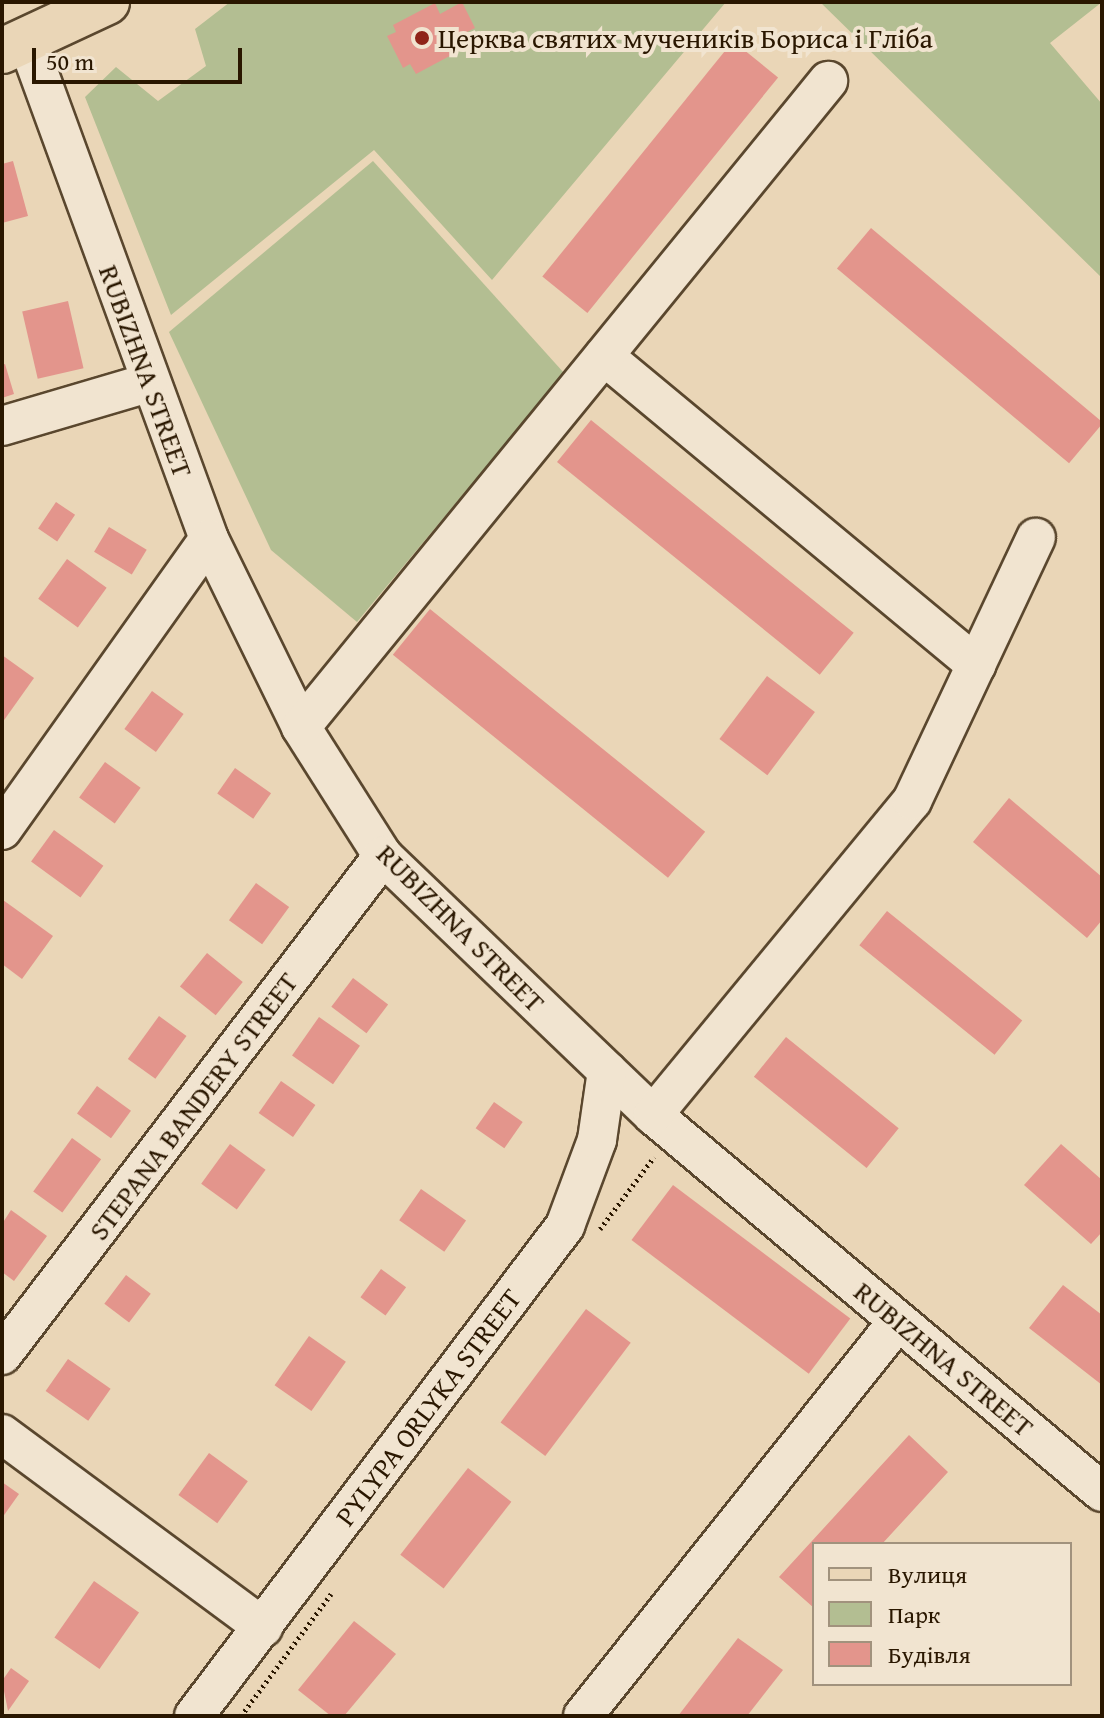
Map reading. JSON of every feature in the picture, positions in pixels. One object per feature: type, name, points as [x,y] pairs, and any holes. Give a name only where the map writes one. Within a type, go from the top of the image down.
[{"type":"main road","points":[[15,46],[107,2]]},
{"type":"street","name":"RUBIZHNA STREET","points":[[15,46],[209,539],[301,727],[383,856],[653,1115],[1102,1492]]},
{"type":"street","points":[[301,727],[828,81]]},
{"type":"street","points":[[604,356],[976,665]]},
{"type":"street","points":[[2,426],[148,383]]},
{"type":"street","points":[[653,1115],[912,801],[1036,538]]},
{"type":"street","points":[[2,830],[209,539]]},
{"type":"street","name":"STEPANA BANDERY STREET","points":[[2,1355],[383,856]]},
{"type":"street","name":"PYLYPA ORLYKA STREET","points":[[194,1716],[565,1226],[597,1140],[607,1071]]},
{"type":"street","points":[[583,1716],[898,1321]]},
{"type":"street","points":[[2,1434],[263,1627]]},
{"type":"green space","points":[[230,2],[726,2],[492,280],[374,150],[171,315],[85,97],[116,67],[158,101],[206,66],[195,29]]},
{"type":"green space","points":[[820,2],[1102,2],[1050,43],[1102,104],[1102,278]]},
{"type":"green space","points":[[373,161],[564,373],[357,622],[271,550],[169,332]]},
{"type":"building","name":"Церква святих мучеників Бориса і Гліба","points":[[462,2],[475,28],[453,39],[459,51],[416,74],[410,64],[403,68],[387,36],[396,32],[393,25],[435,3],[440,14]]},
{"type":"building","points":[[733,41],[778,78],[587,313],[542,276]]},
{"type":"building","points":[[13,161],[28,216],[2,223],[2,164]]},
{"type":"building","points":[[871,228],[1102,422],[1069,463],[837,269]]},
{"type":"building","points":[[68,301],[84,368],[38,379],[22,312]]},
{"type":"building","points":[[5,364],[14,394],[2,398],[2,365]]},
{"type":"building","points":[[591,420],[854,633],[820,675],[557,462]]},
{"type":"building","points":[[56,502],[75,515],[57,541],[38,529]]},
{"type":"building","points":[[109,527],[147,550],[132,575],[94,552]]},
{"type":"building","points":[[67,559],[107,588],[78,627],[38,599]]},
{"type":"building","points":[[430,609],[705,832],[668,878],[393,655]]},
{"type":"building","points":[[2,655],[34,678],[2,723]]},
{"type":"building","points":[[767,676],[815,712],[767,775],[719,739]]},
{"type":"building","points":[[152,691],[184,714],[156,752],[124,729]]},
{"type":"building","points":[[105,762],[141,788],[115,823],[79,798]]},
{"type":"building","points":[[235,768],[271,793],[253,819],[217,793]]},
{"type":"building","points":[[1009,798],[1102,877],[1102,920],[1087,938],[973,842]]},
{"type":"building","points":[[54,830],[103,866],[80,897],[31,862]]},
{"type":"building","points":[[256,883],[289,907],[262,944],[229,920]]},
{"type":"building","points":[[3,900],[53,936],[22,979],[2,964]]},
{"type":"building","points":[[887,911],[1022,1021],[995,1055],[859,945]]},
{"type":"building","points":[[207,953],[243,982],[216,1015],[180,986]]},
{"type":"building","points":[[353,978],[388,1004],[366,1033],[331,1007]]},
{"type":"building","points":[[159,1016],[187,1036],[155,1079],[128,1059]]},
{"type":"building","points":[[319,1017],[360,1046],[333,1084],[292,1056]]},
{"type":"building","points":[[786,1037],[899,1128],[867,1168],[754,1077]]},
{"type":"building","points":[[281,1081],[315,1105],[293,1137],[259,1113]]},
{"type":"building","points":[[97,1086],[131,1111],[111,1138],[77,1114]]},
{"type":"building","points":[[494,1102],[523,1122],[504,1148],[476,1128]]},
{"type":"building","points":[[72,1138],[101,1159],[62,1213],[33,1191]]},
{"type":"building","points":[[230,1144],[266,1170],[237,1210],[201,1184]]},
{"type":"building","points":[[1061,1144],[1102,1180],[1102,1232],[1091,1244],[1024,1185]]},
{"type":"building","points":[[673,1185],[850,1319],[809,1374],[631,1240]]},
{"type":"building","points":[[421,1189],[466,1221],[444,1252],[399,1220]]},
{"type":"building","points":[[11,1210],[47,1236],[14,1281],[2,1272],[2,1224]]},
{"type":"building","points":[[381,1269],[406,1287],[386,1316],[360,1297]]},
{"type":"building","points":[[126,1275],[151,1294],[129,1322],[104,1304]]},
{"type":"building","points":[[1063,1285],[1102,1315],[1102,1385],[1029,1328]]},
{"type":"building","points":[[586,1309],[631,1343],[545,1456],[501,1422]]},
{"type":"building","points":[[309,1336],[346,1362],[311,1411],[275,1385]]},
{"type":"building","points":[[68,1359],[111,1389],[88,1421],[46,1391]]},
{"type":"building","points":[[909,1435],[948,1472],[884,1542],[812,1542],[812,1606],[779,1577]]},
{"type":"building","points":[[209,1453],[248,1481],[217,1523],[178,1495]]},
{"type":"building","points":[[468,1468],[511,1502],[444,1589],[400,1555]]},
{"type":"building","points":[[2,1482],[19,1494],[2,1518]]},
{"type":"building","points":[[94,1581],[139,1613],[99,1669],[54,1638]]},
{"type":"building","points":[[354,1621],[396,1654],[344,1716],[331,1716],[298,1690]]},
{"type":"building","points":[[738,1638],[783,1670],[747,1716],[678,1716]]},
{"type":"building","points":[[11,1668],[29,1681],[8,1711],[2,1681]]},
{"type":"place","name":"Церква святих мучеників Бориса і Гліба","points":[[422,38]]}]
